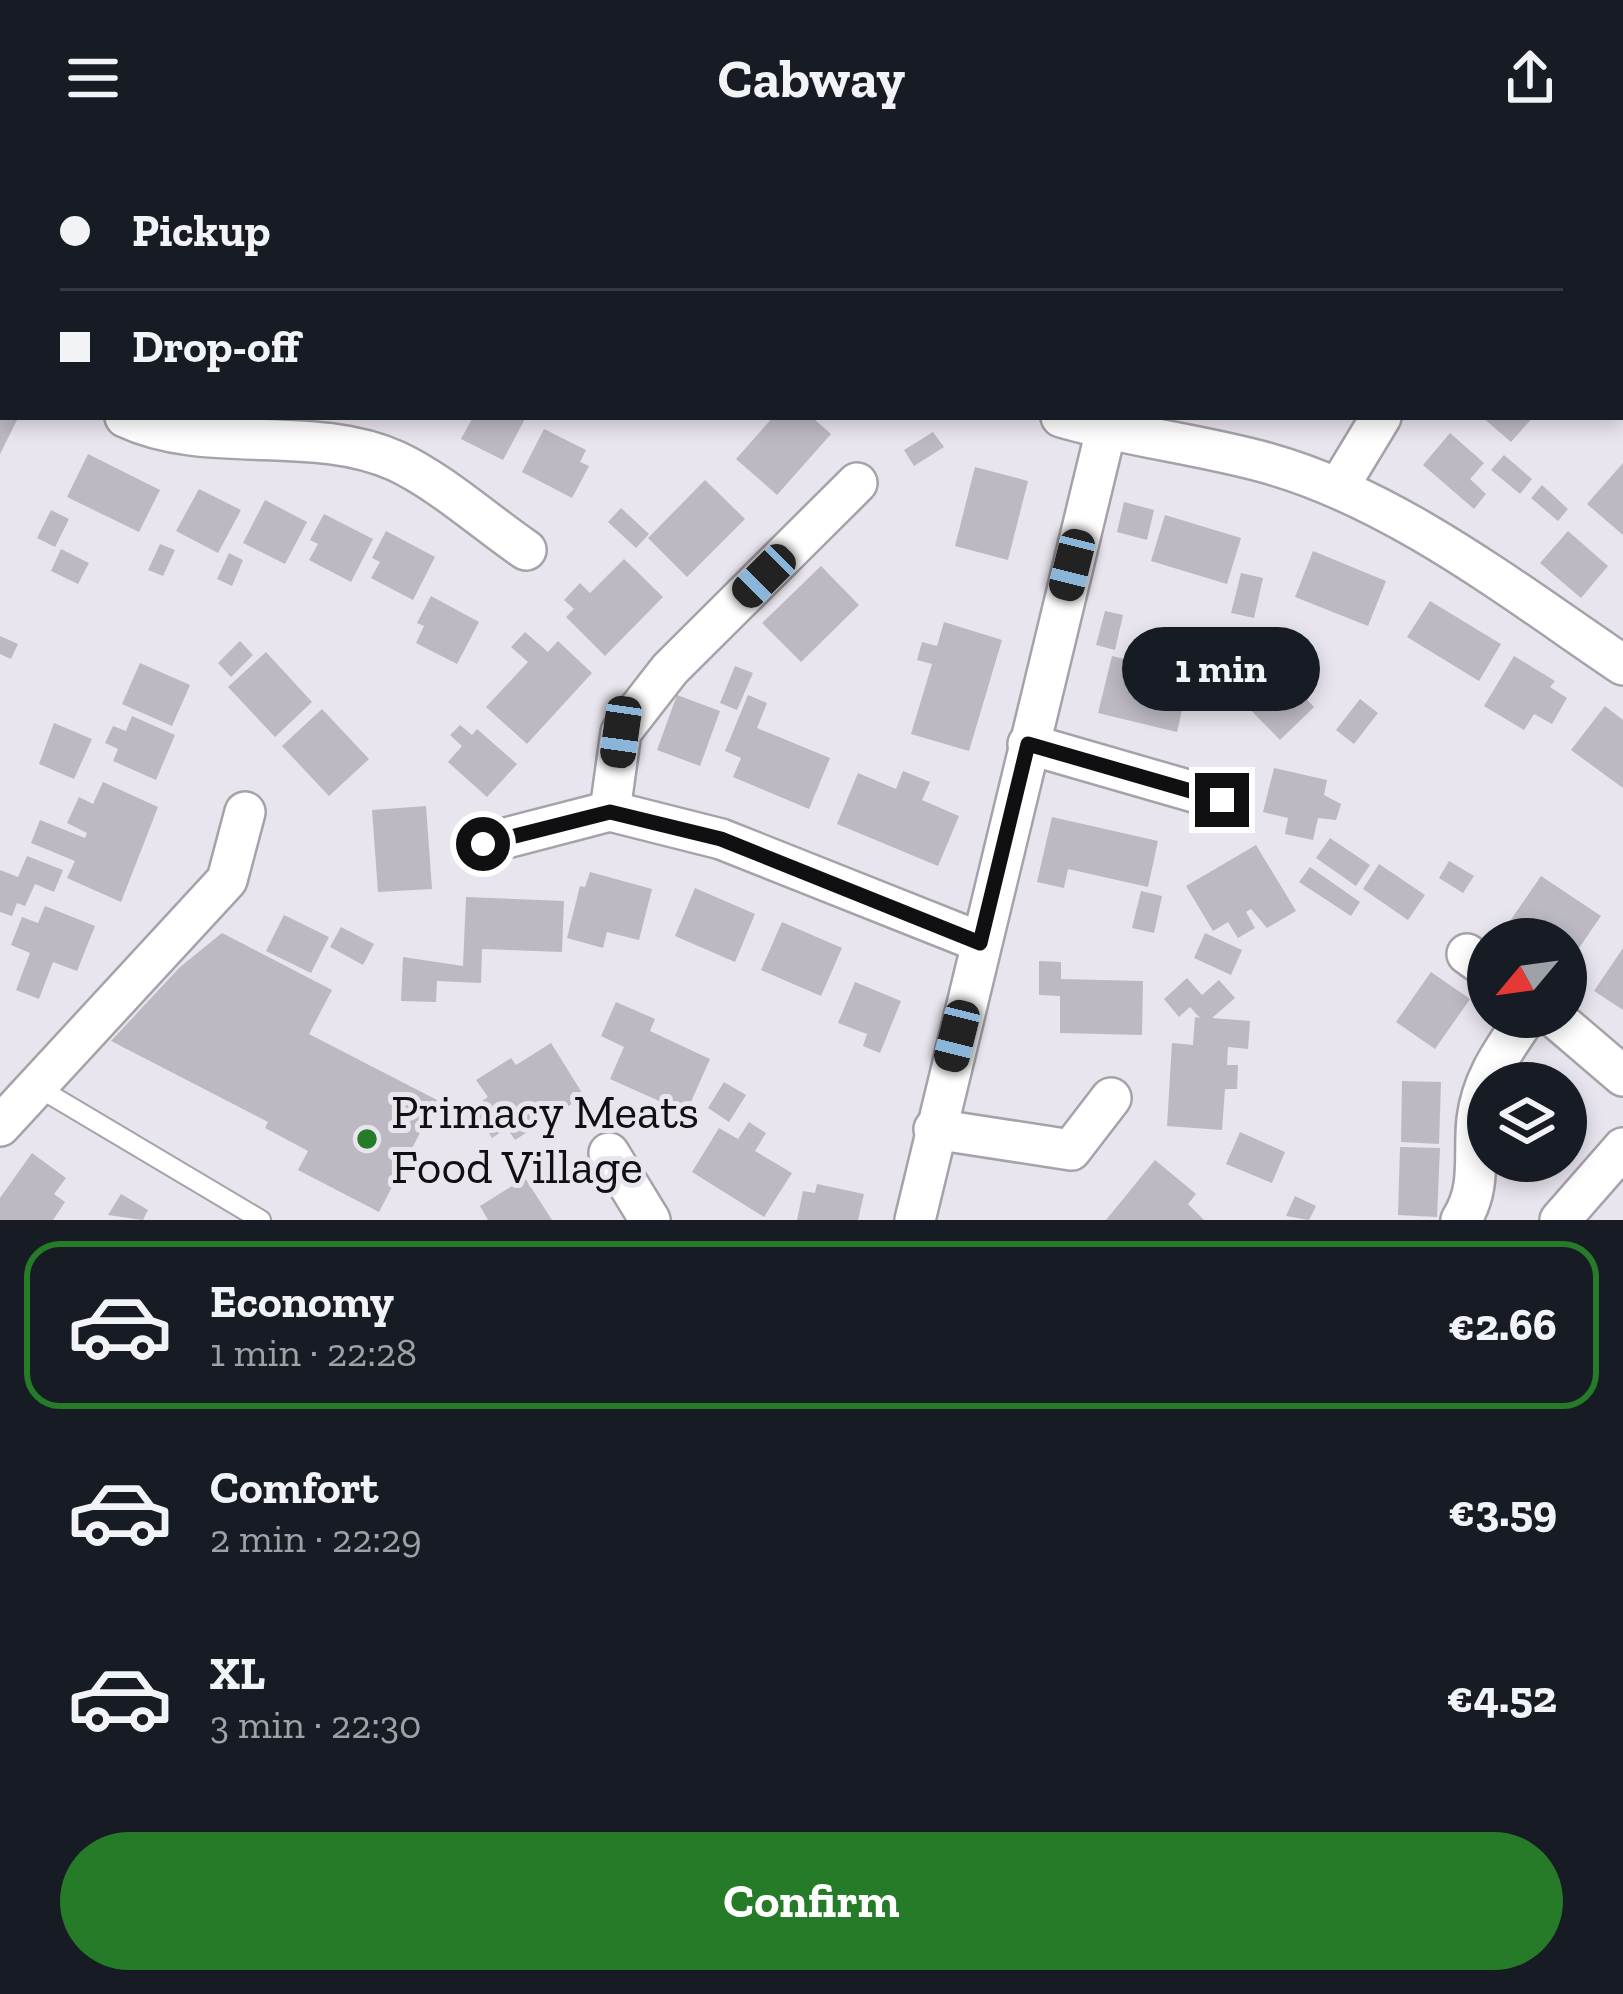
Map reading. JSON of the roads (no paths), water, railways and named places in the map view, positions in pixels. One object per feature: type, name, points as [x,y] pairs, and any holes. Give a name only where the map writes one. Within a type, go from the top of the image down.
[{"type":"street","points":[[132,420],[156,431],[327,444],[396,461],[526,550]]},
{"type":"street","points":[[1071,420],[1266,463],[1338,488],[1487,573],[1623,665]]},
{"type":"street","points":[[1338,488],[1379,420]]},
{"type":"street","points":[[915,1220],[1106,430]]},
{"type":"street","points":[[610,812],[621,732],[670,669],[857,483]]},
{"type":"street","points":[[1028,744],[1222,800]]},
{"type":"street","points":[[0,1126],[227,880],[245,812]]},
{"type":"street","points":[[483,844],[610,812],[721,839],[980,943]]},
{"type":"street","points":[[1461,1220],[1474,1199],[1477,1119],[1487,1074],[1512,1038]]},
{"type":"street","points":[[1579,1038],[1623,1076]]},
{"type":"street","points":[[934,1129],[1071,1150],[1111,1098]]},
{"type":"street","points":[[1560,1220],[1623,1148]]},
{"type":"street","points":[[608,1153],[650,1220]]},
{"type":"lane","points":[[39,1088],[261,1220]]},
{"type":"place","name":"Primacy Meats Food Village","points":[[367,1139]]}]
